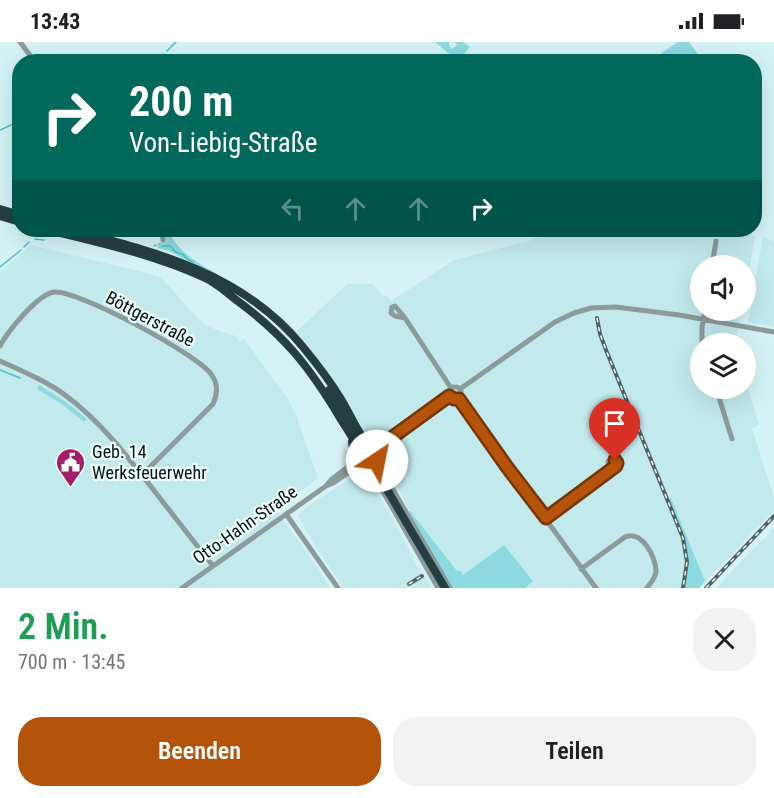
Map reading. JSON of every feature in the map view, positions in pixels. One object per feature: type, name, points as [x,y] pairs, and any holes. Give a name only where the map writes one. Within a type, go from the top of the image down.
[{"type":"highway","points":[[75,237],[156,258],[227,283],[246,295],[295,338],[324,374],[371,447]]},
{"type":"highway","points":[[97,237],[161,254],[209,277],[262,313],[290,340],[329,390],[445,588]]},
{"type":"highway","points":[[209,277],[286,342],[317,380],[361,454]]},
{"type":"highway","points":[[358,428],[369,441],[385,443]]},
{"type":"highway","points":[[351,435],[354,450],[352,467]]},
{"type":"street","points":[[714,255],[716,241]]},
{"type":"street","name":"Böttgerstraße","points":[[0,346],[38,300],[50,293],[64,292],[151,332],[207,369],[217,387],[213,404],[142,475]]},
{"type":"street","points":[[460,389],[555,322],[582,310],[616,307],[690,317]]},
{"type":"street","points":[[405,318],[451,388]]},
{"type":"street","points":[[715,321],[774,332]]},
{"type":"street","points":[[0,361],[35,377],[67,397],[92,418],[142,475],[213,566]]},
{"type":"street","points":[[451,388],[456,386],[460,389],[462,393],[459,399]]},
{"type":"street","points":[[367,463],[373,462],[385,443],[449,396],[451,388]]},
{"type":"street","points":[[449,396],[459,399],[596,588]]},
{"type":"street","points":[[720,399],[732,439]]},
{"type":"street","points":[[376,481],[374,472],[362,459],[361,454],[363,449],[385,443]]},
{"type":"street","points":[[385,443],[382,462],[386,476]]},
{"type":"street","points":[[371,447],[380,467],[450,588]]},
{"type":"street","name":"Otto-Hahn-Straße","points":[[352,467],[361,454]]},
{"type":"street","name":"Otto-Hahn-Straße","points":[[182,588],[326,486],[332,479],[352,467],[367,463]]},
{"type":"street","points":[[352,467],[368,470],[376,481],[438,588]]},
{"type":"street","points":[[546,518],[609,471]]},
{"type":"street","points":[[286,514],[338,588]]},
{"type":"street","points":[[582,569],[625,537],[633,535],[644,543],[656,572],[646,588]]},
{"type":"shaded area","points":[[435,42],[449,42],[452,49],[457,45],[455,42],[463,42],[470,47],[464,54],[450,54]]},
{"type":"shaded area","points":[[678,42],[689,42],[698,54],[660,54]]},
{"type":"shaded area","points":[[165,237],[172,237],[193,260],[235,284],[255,299],[213,274],[169,251],[158,248],[158,243],[166,242]]},
{"type":"shaded area","points":[[540,237],[755,237],[752,255],[690,255],[690,321],[739,321],[738,333],[690,333],[690,399],[751,399],[759,425],[752,428],[774,498],[774,511],[699,588],[452,588],[386,467],[385,461],[390,446],[402,437],[395,427],[379,438],[366,433],[320,362],[296,332],[347,284],[373,284],[382,295],[387,296],[391,301],[454,260]]},
{"type":"shaded area","points":[[763,237],[774,241],[774,327],[748,322],[756,321],[756,277]]},
{"type":"shaded area","points":[[31,245],[161,278],[204,324],[236,336],[239,342],[244,339],[288,399],[318,478],[276,511],[331,588],[0,588],[0,272]]},
{"type":"shaded area","points":[[39,385],[87,419],[84,422],[63,405],[37,389]]},
{"type":"shaded area","points":[[363,471],[397,526],[417,567],[432,588],[344,588],[298,517],[305,508]]},
{"type":"shaded area","points":[[671,498],[705,581],[699,588],[684,588],[686,554],[681,532],[669,500]]},
{"type":"shaded area","points":[[410,511],[457,571],[459,570],[463,575],[504,545],[533,581],[525,588],[452,588],[408,512]]},
{"type":"shaded area","points":[[774,527],[774,588],[716,588],[771,533]]},
{"type":"waterway","points":[[167,51],[176,42]]},
{"type":"waterway","points":[[0,130],[12,125]]},
{"type":"waterway","points":[[35,239],[44,240]]},
{"type":"waterway","points":[[24,247],[29,242]]},
{"type":"waterway","points":[[162,246],[170,246],[193,262]]},
{"type":"waterway","points":[[0,267],[21,250]]},
{"type":"waterway","points":[[0,370],[20,378]]},
{"type":"railway","points":[[597,318],[606,350],[683,538],[687,562],[683,588]]},
{"type":"railway","points":[[706,588],[774,516]]},
{"type":"railway","points":[[409,584],[422,576]]},
{"type":"place","name":"Geb. 14 Werksfeuerwehr","points":[[71,488]]},
{"type":"route","points":[[377,461],[378,453],[394,436],[449,396],[459,399],[546,518],[616,466],[615,460]]}]
